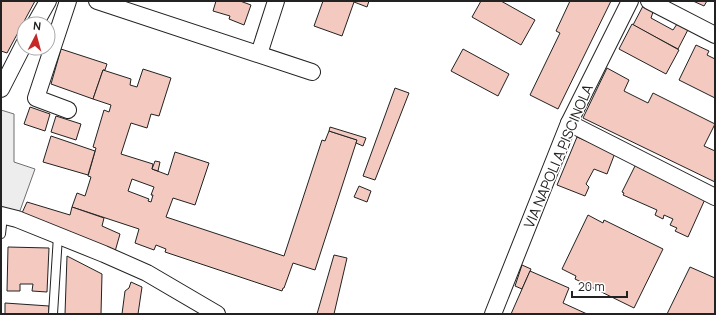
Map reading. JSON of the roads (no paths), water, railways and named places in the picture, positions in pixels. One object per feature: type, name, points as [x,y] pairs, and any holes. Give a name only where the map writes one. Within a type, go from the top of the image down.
[{"type":"street","points":[[40,16],[48,1]]},
{"type":"street","points":[[68,1],[36,98],[68,110]]},
{"type":"street","points":[[97,1],[312,72]]},
{"type":"street","points":[[259,54],[276,1]]},
{"type":"street","name":"VIA NAPOLI A PISCINOLA","points":[[493,314],[569,123],[630,1]]},
{"type":"street","points":[[649,1],[715,35]]},
{"type":"street","points":[[1,88],[18,56]]},
{"type":"street","points":[[569,123],[715,197]]},
{"type":"street","points":[[2,216],[17,219],[147,273],[217,314]]},
{"type":"lane","points":[[1,234],[2,216]]},
{"type":"lane","points":[[53,314],[58,236]]}]
